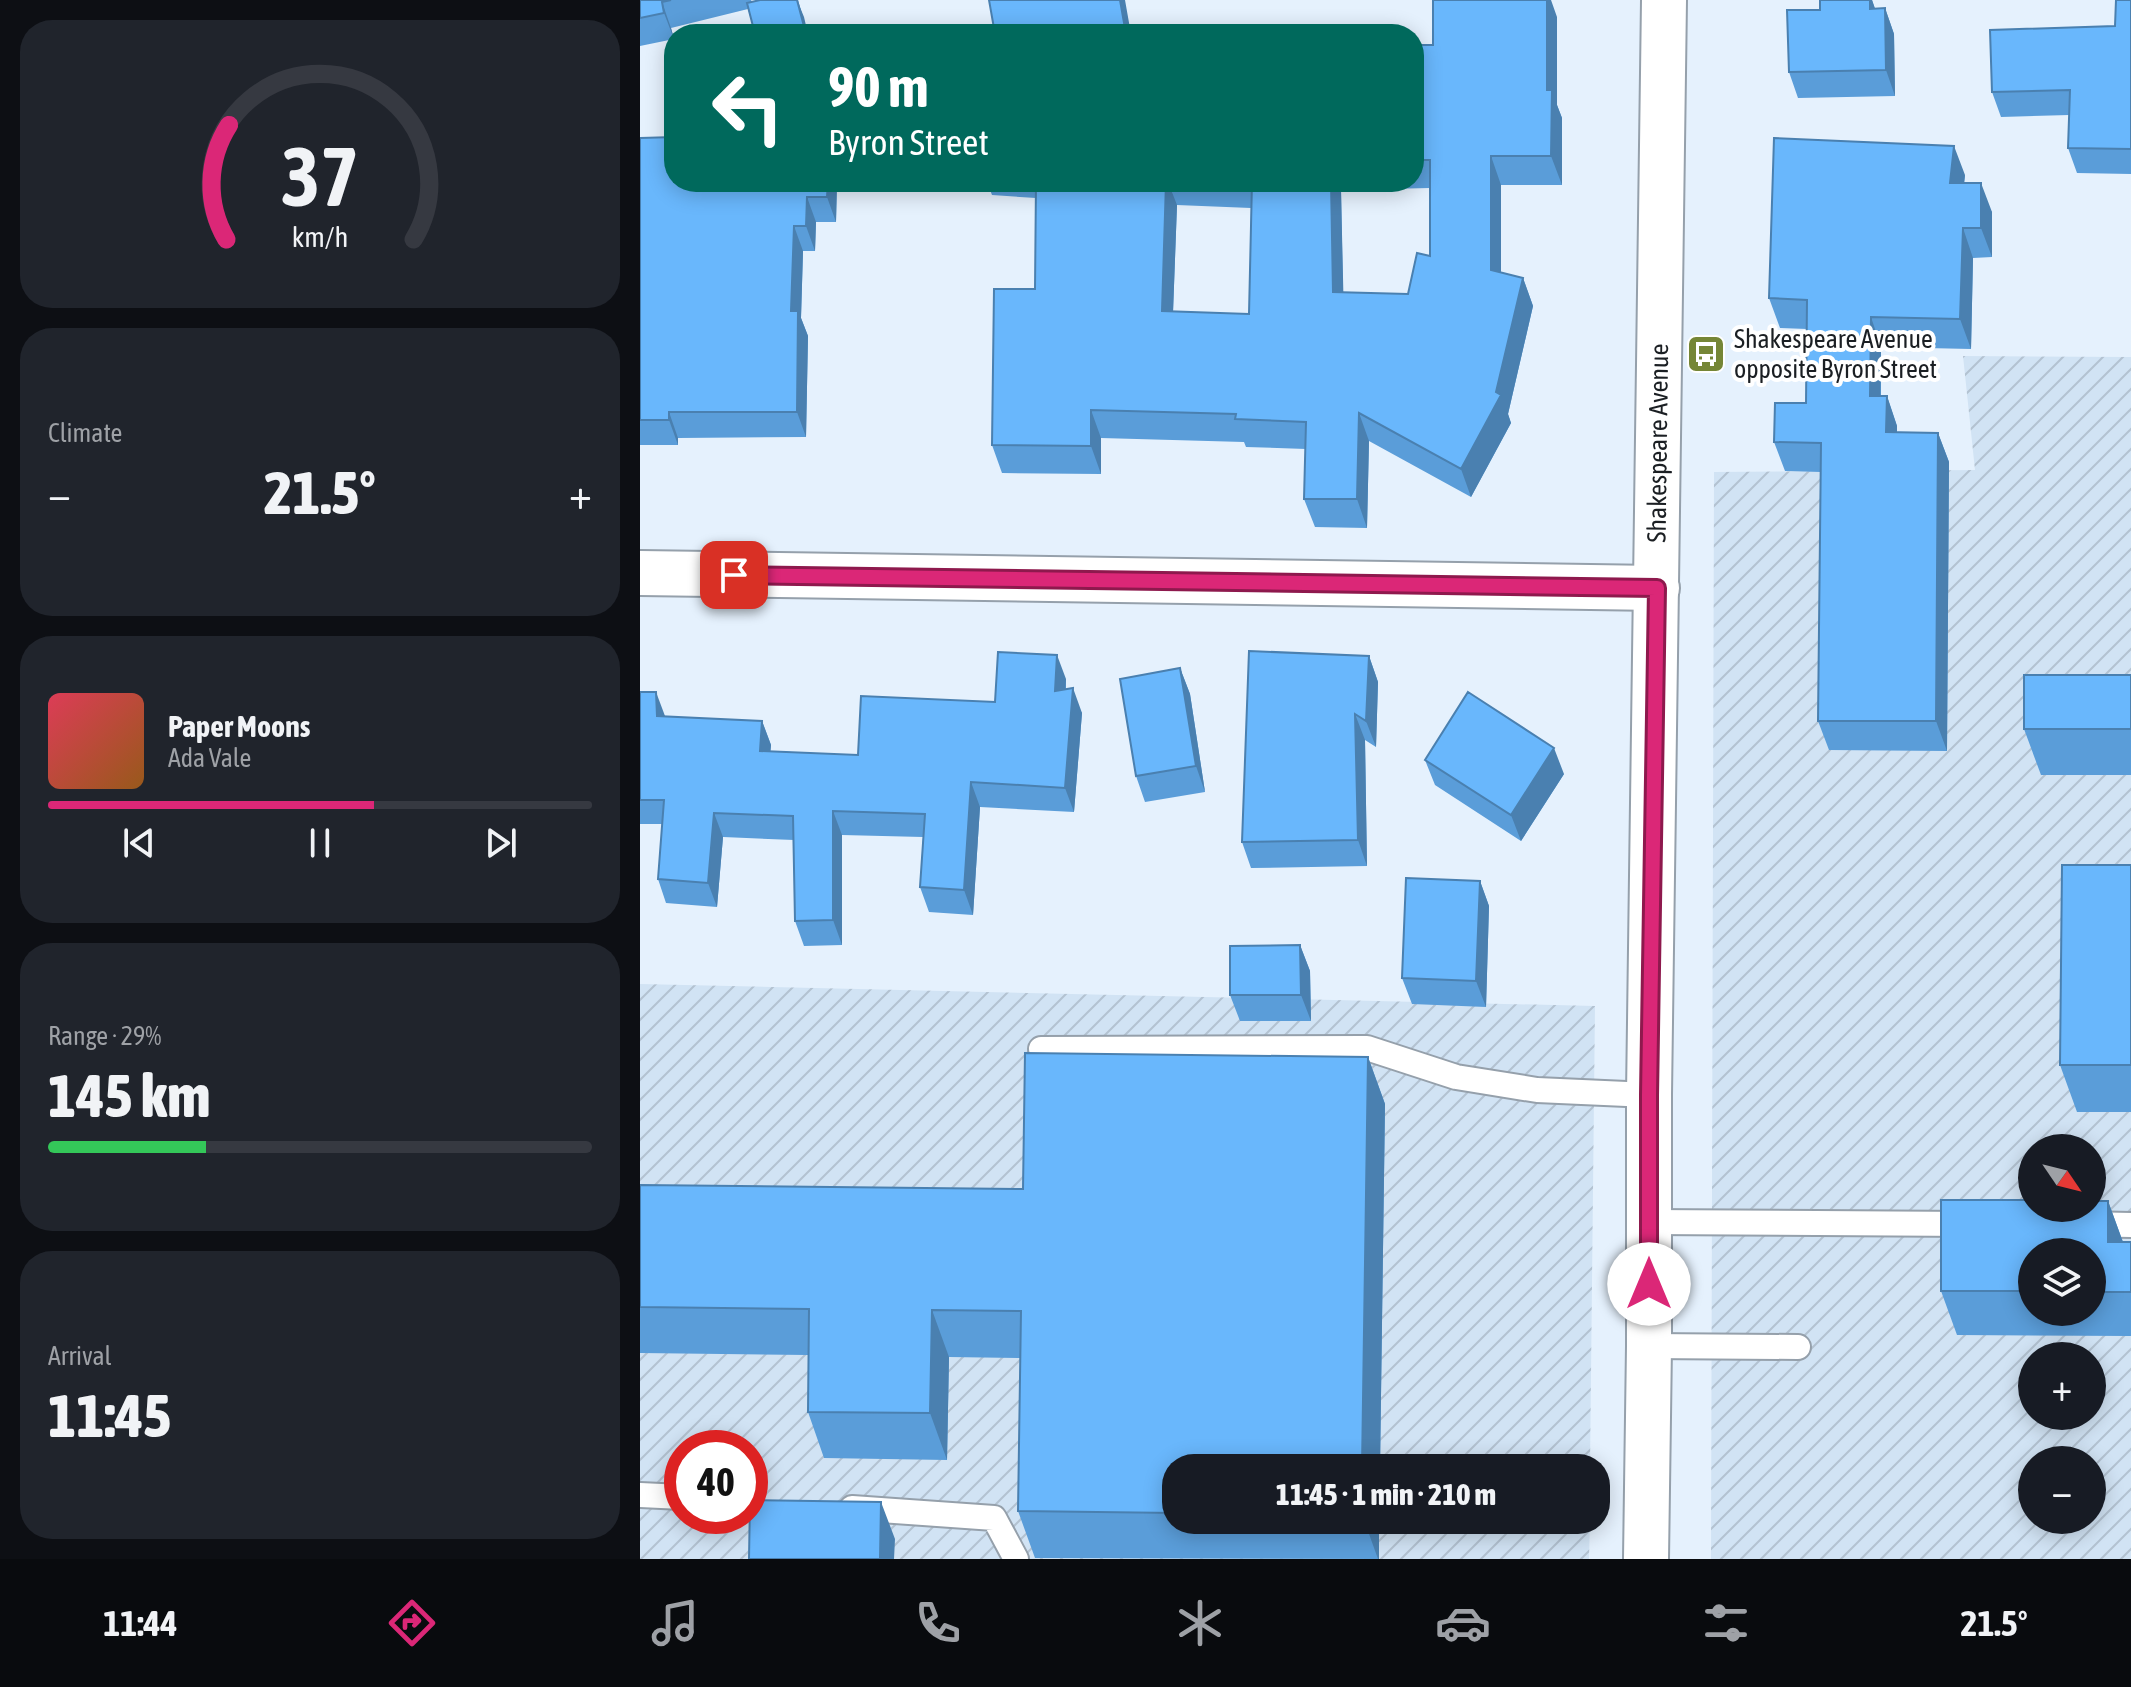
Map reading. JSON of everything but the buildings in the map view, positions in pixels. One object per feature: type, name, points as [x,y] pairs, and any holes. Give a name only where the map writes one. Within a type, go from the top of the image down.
[{"type":"street","name":"Shakespeare Avenue","points":[[1646,1559],[1664,0]]},
{"type":"street","points":[[640,573],[1657,588]]},
{"type":"lane","points":[[1041,1049],[1367,1048],[1456,1077],[1537,1090],[1649,1095]]},
{"type":"lane","points":[[1649,1222],[1987,1224]]},
{"type":"lane","points":[[2067,1224],[2131,1225]]},
{"type":"lane","points":[[1649,1346],[1798,1347]]},
{"type":"lane","points":[[640,1495],[664,1496]]},
{"type":"lane","points":[[826,1507],[994,1518],[1016,1559]]},
{"type":"shaded area","points":[[1963,356],[2131,357],[2131,1559],[1711,1559],[1714,472],[1975,470]]},
{"type":"shaded area","points":[[640,984],[1595,1006],[1590,1454],[1162,1454],[1162,1534],[1590,1534],[1589,1559],[640,1559]]},
{"type":"place","name":"Shakespeare Avenue opposite Byron Street","points":[[1706,354]]},
{"type":"route","points":[[734,575],[1657,588],[1649,1284]]}]
